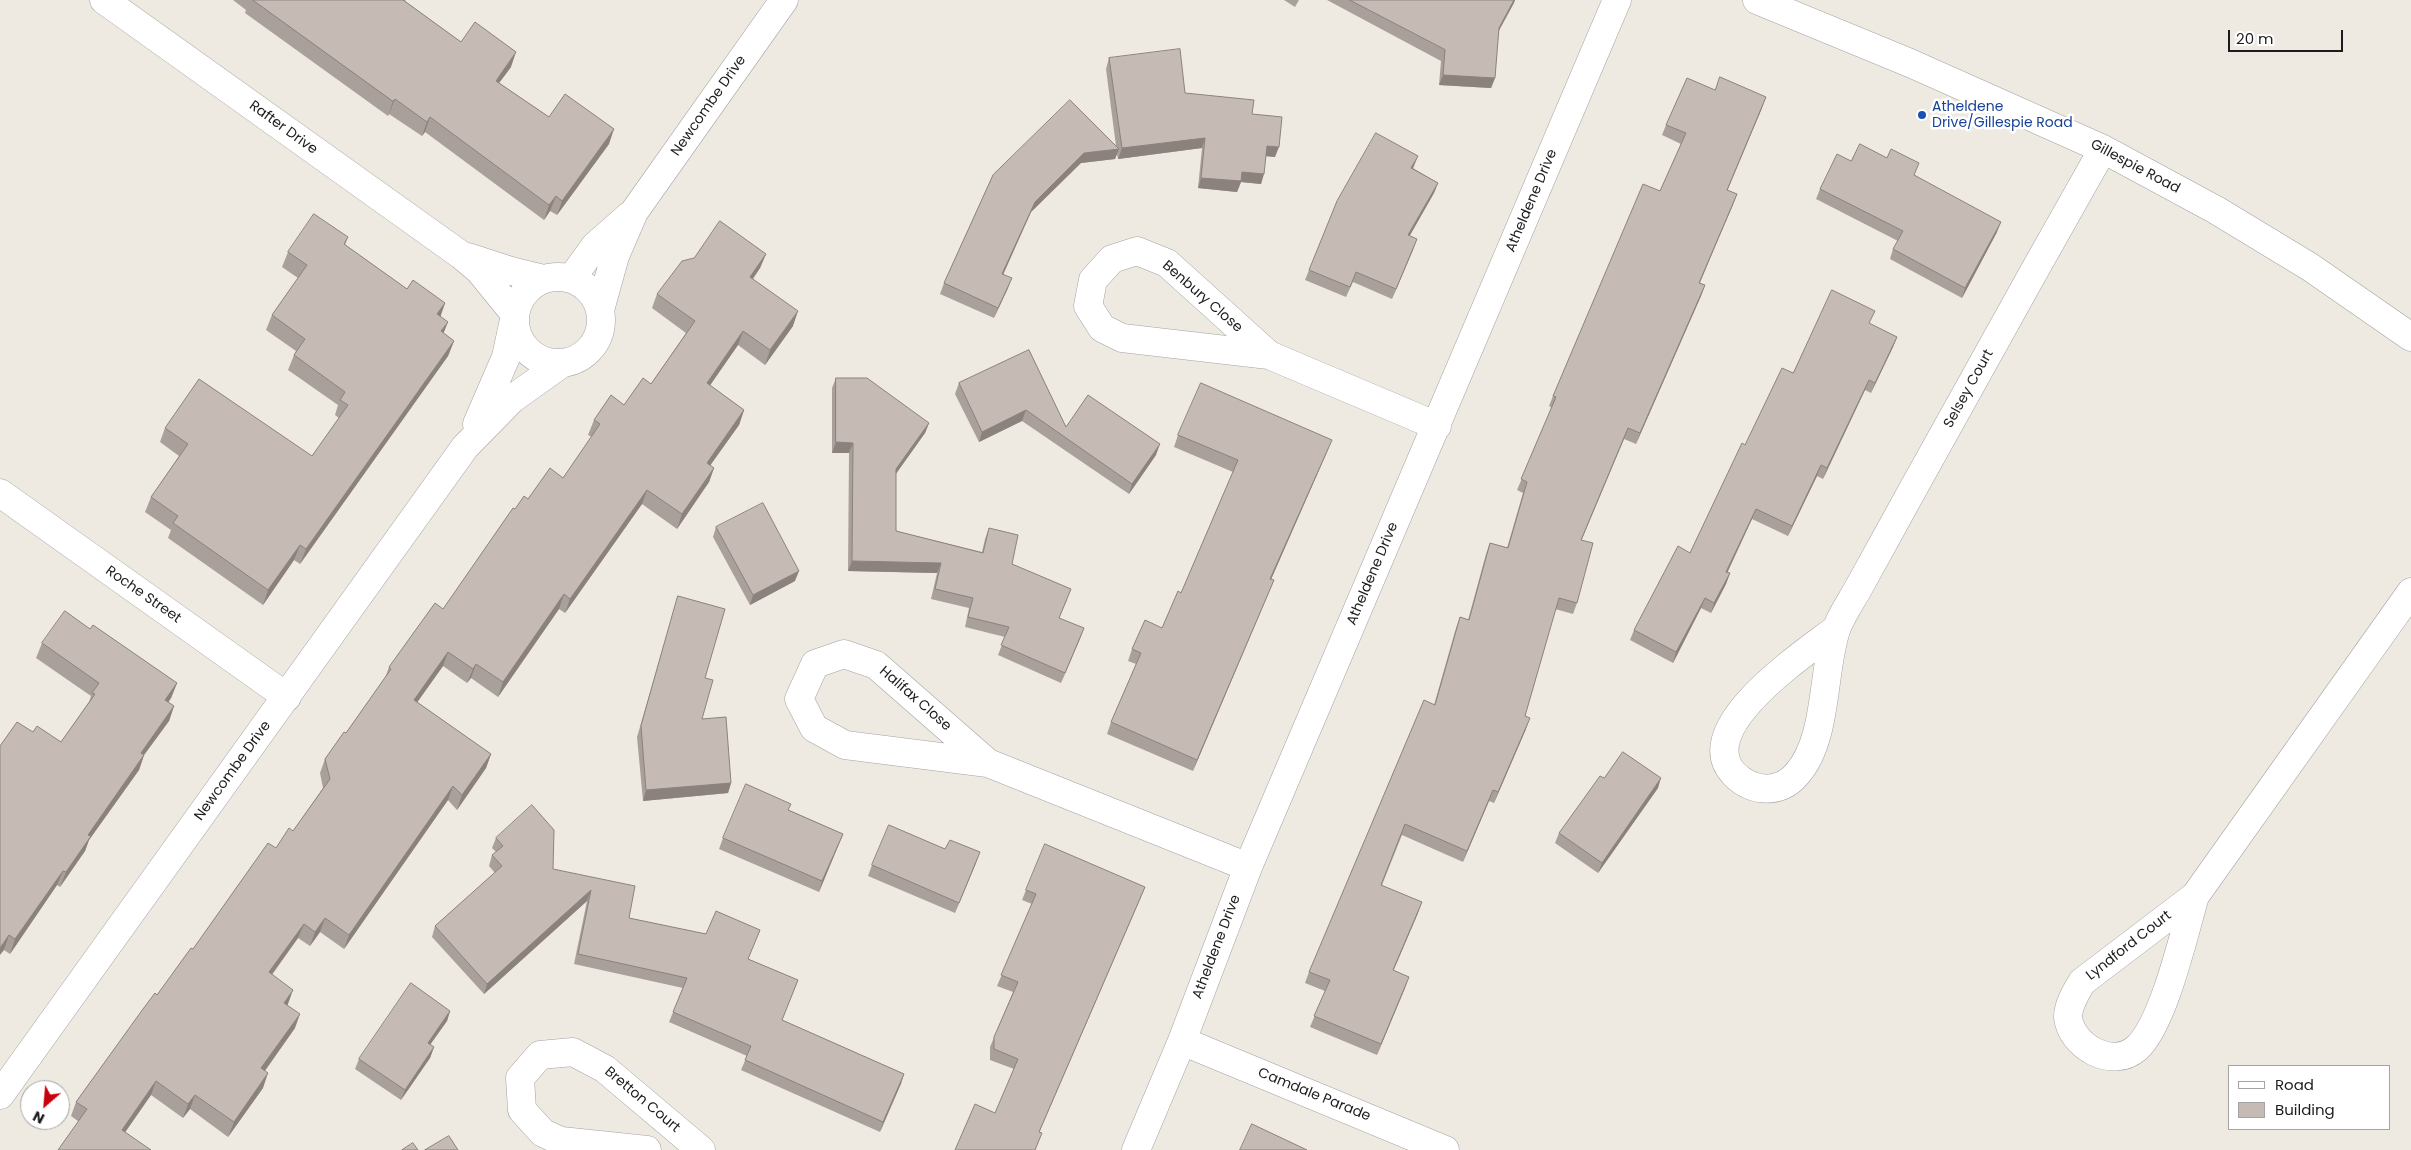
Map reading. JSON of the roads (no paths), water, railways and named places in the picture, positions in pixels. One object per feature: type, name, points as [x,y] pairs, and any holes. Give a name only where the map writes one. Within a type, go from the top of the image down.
[{"type":"street","name":"Rafter Drive","points":[[104,0],[461,255],[480,270],[514,317]]},
{"type":"street","name":"Newcombe Drive","points":[[600,310],[615,256],[634,212],[784,0]]},
{"type":"street","name":"Atheldene Drive","points":[[1136,1150],[1182,1041],[1248,867],[1618,0]]},
{"type":"street","name":"Gillespie Road","points":[[1757,0],[1910,63],[2103,149],[2216,210],[2310,267],[2411,336]]},
{"type":"street","name":"Selsey Court","points":[[1836,629],[1768,682],[1745,705],[1734,722],[1725,745],[1727,763],[1734,773],[1746,783],[1769,790],[1784,786],[1798,773],[1809,756],[1819,724],[1836,629],[2103,149]]},
{"type":"street","name":"Newcombe Drive","points":[[571,279],[595,246],[634,212]]},
{"type":"street","name":"Benbury Close","points":[[1269,356],[1167,263],[1138,251],[1112,258],[1093,280],[1088,306],[1102,328],[1122,338],[1269,356],[1437,426]]},
{"type":"street","name":"Rafter Drive","points":[[461,255],[544,279]]},
{"type":"street","points":[[544,279],[571,279],[584,285],[594,296],[600,310],[601,325],[597,339],[588,352],[576,360],[561,364],[546,362],[532,356],[522,346],[516,334],[514,317],[522,295],[532,285],[544,279]]},
{"type":"street","name":"Newcombe Drive","points":[[466,448],[492,393],[506,357],[514,317]]},
{"type":"street","name":"Newcombe Drive","points":[[4,1081],[287,697],[466,448],[512,399],[561,364]]},
{"type":"street","name":"Roche Street","points":[[0,493],[287,697]]},
{"type":"street","name":"Lyndford Court","points":[[2195,896],[2166,992],[2151,1027],[2142,1041],[2136,1048],[2120,1057],[2105,1056],[2088,1049],[2074,1036],[2068,1016],[2074,996],[2082,982],[2195,896],[2411,592]]},
{"type":"street","name":"Halifax Close","points":[[988,763],[876,665],[844,654],[815,664],[799,699],[814,728],[845,746],[988,763],[1248,867]]},
{"type":"street","name":"Camdale Parade","points":[[1182,1041],[1445,1150]]},
{"type":"street","name":"Bretton Court","points":[[647,1150],[560,1141],[543,1132],[522,1110],[520,1078],[540,1055],[573,1052],[605,1069],[701,1150]]},
{"type":"place","name":"Atheldene Drive/Gillespie Road","points":[[1922,115]]}]
